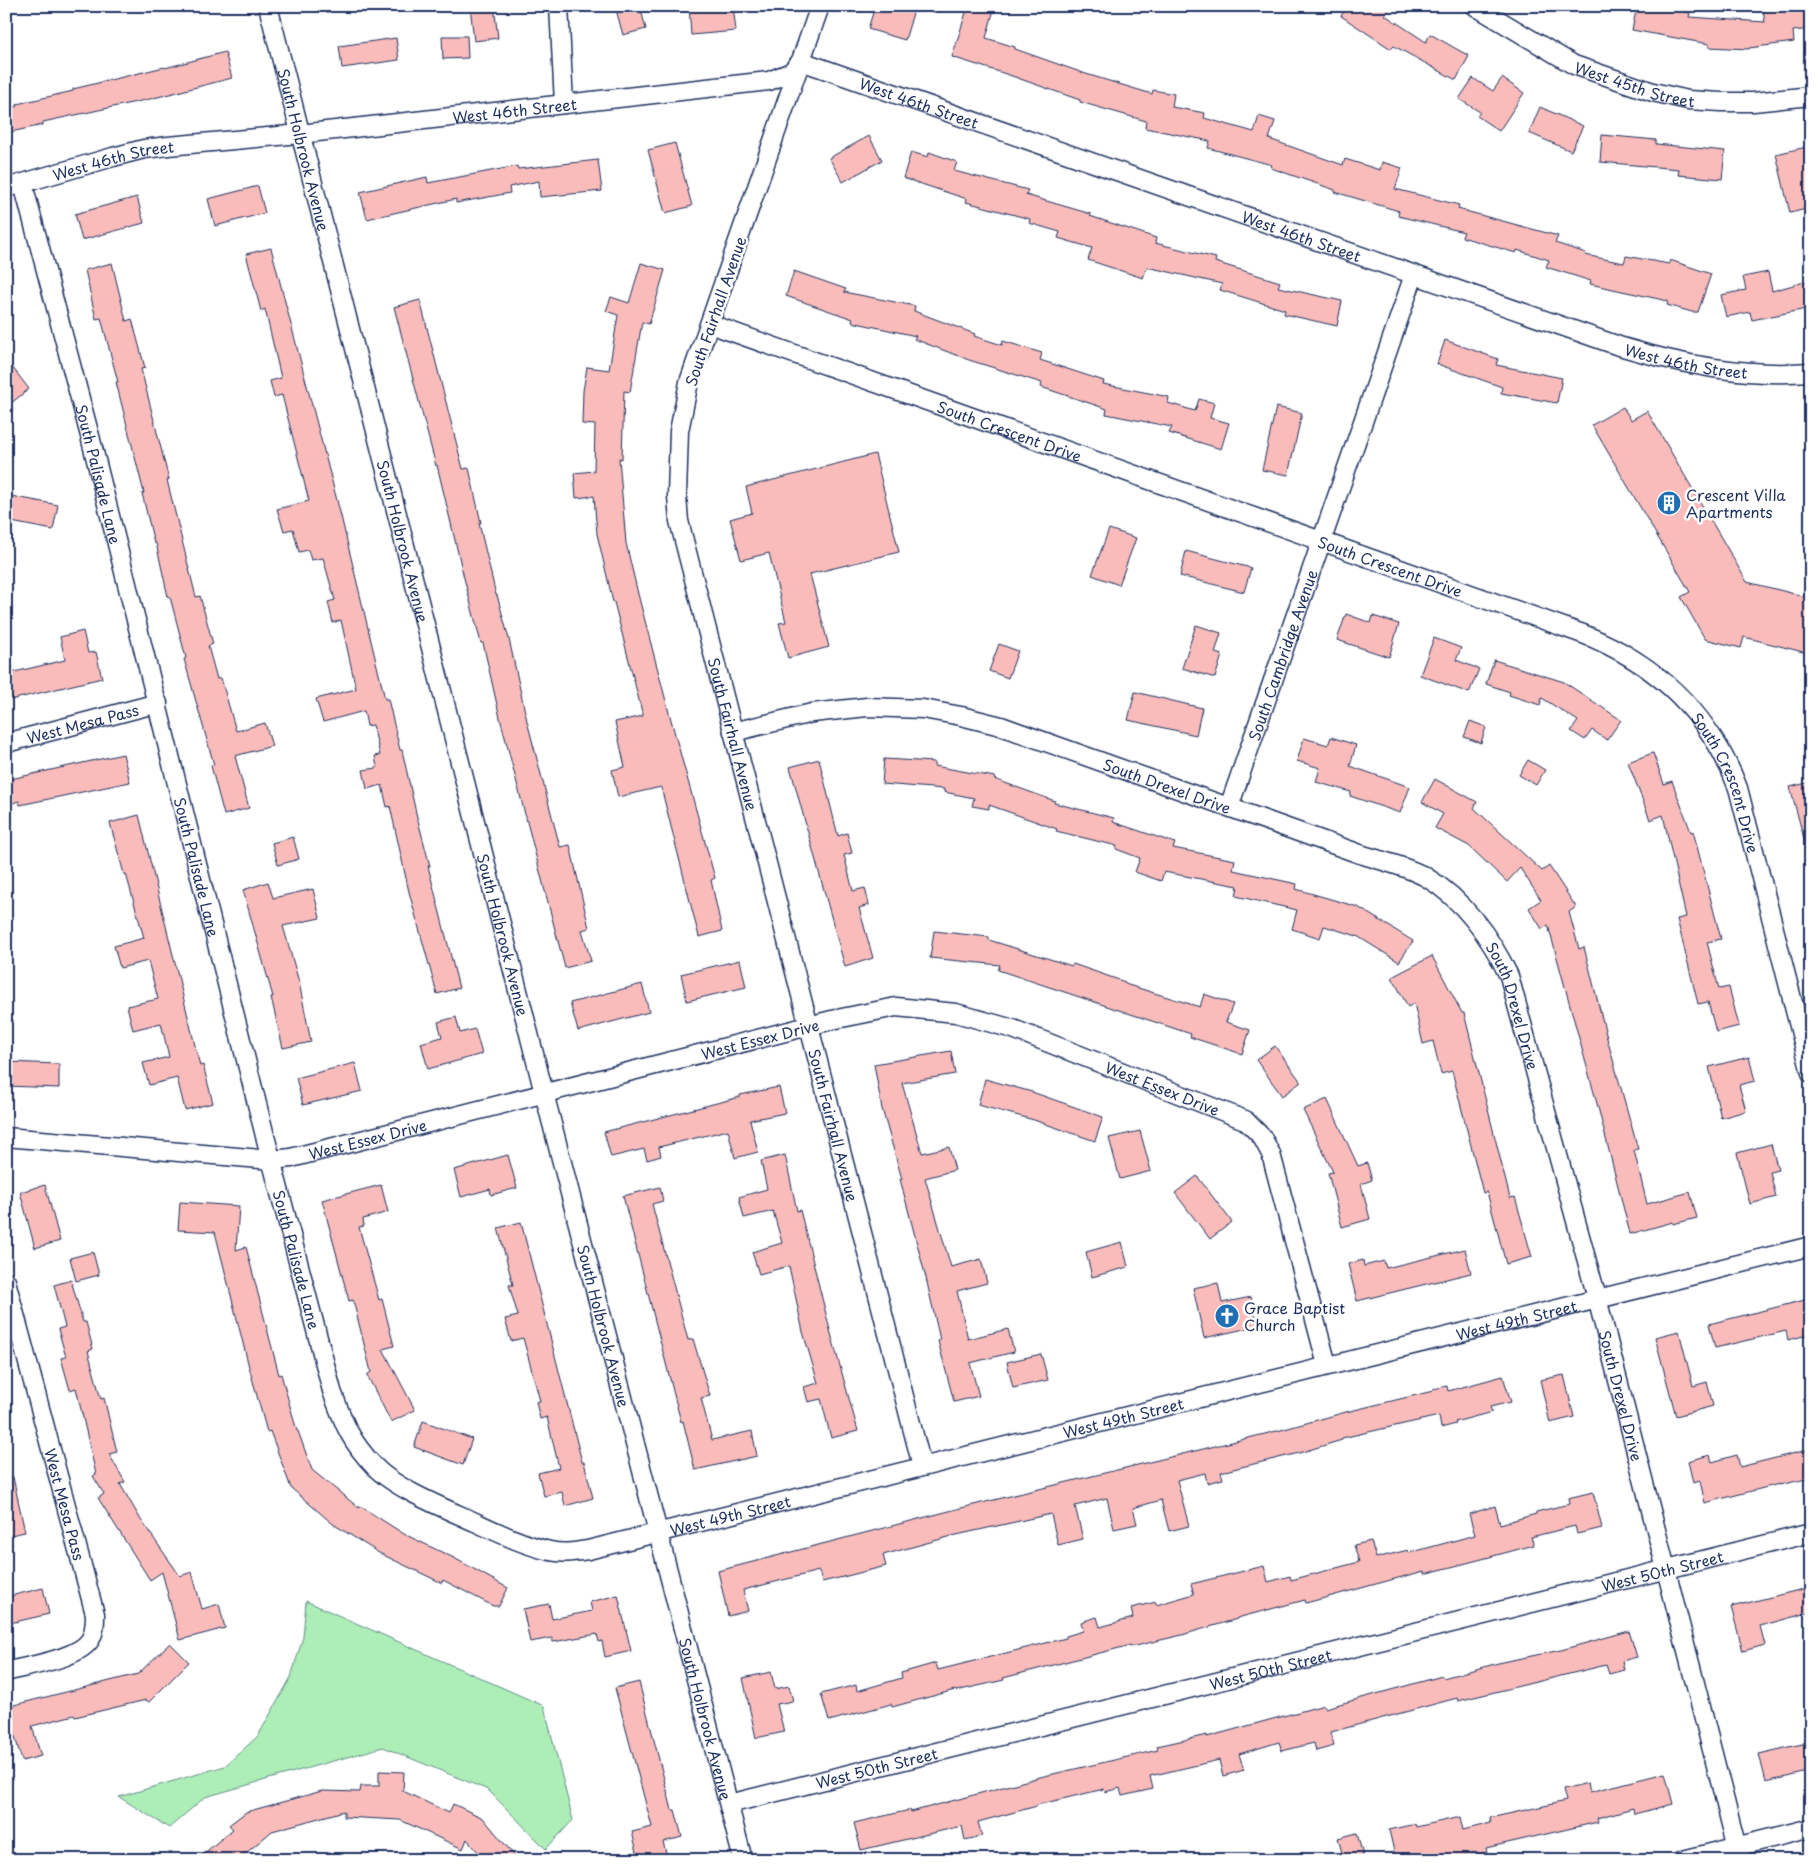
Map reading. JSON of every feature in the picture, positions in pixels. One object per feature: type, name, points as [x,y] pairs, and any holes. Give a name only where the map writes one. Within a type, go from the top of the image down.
[{"type":"street","name":"South Holbrook Avenue","points":[[268,6],[544,1093],[743,1860]]},
{"type":"street","points":[[559,6],[564,104]]},
{"type":"street","name":"South Fairhall Avenue","points":[[820,6],[689,382],[679,431],[677,496],[679,521],[922,1466]]},
{"type":"street","name":"West 45th Street","points":[[1481,8],[1574,65],[1653,92],[1688,100],[1721,102],[1753,102],[1811,96]]},
{"type":"street","name":"West 46th Street","points":[[15,186],[144,149],[300,134],[769,82],[791,72],[801,61],[1619,346],[1658,358],[1724,370],[1788,374],[1811,372]]},
{"type":"street","name":"South Palisade Lane","points":[[15,186],[90,436],[332,1391],[346,1428],[355,1443],[376,1468],[388,1478],[440,1506]]},
{"type":"street","name":"South Cambridge Avenue","points":[[1228,807],[1414,276]]},
{"type":"street","name":"South Crescent Drive","points":[[710,324],[1604,642],[1658,676],[1688,705],[1711,735],[1738,788],[1811,1073]]},
{"type":"street","name":"West Mesa Pass","points":[[6,743],[158,703]]},
{"type":"street","name":"South Drexel Drive","points":[[733,732],[837,709],[893,707],[923,709],[1001,726],[1412,871],[1446,891],[1470,916],[1490,941],[1509,976],[1597,1298],[1739,1853]]},
{"type":"street","name":"West Essex Drive","points":[[6,1137],[272,1160],[291,1158],[809,1025],[896,1007],[956,1014],[1013,1030],[1245,1120],[1262,1137],[1271,1154],[1327,1366]]},
{"type":"street","name":"West 49th Street","points":[[440,1506],[528,1544],[552,1552],[569,1553],[588,1550],[1811,1246]]},
{"type":"street","name":"West Mesa Pass","points":[[6,1281],[95,1614],[94,1630],[89,1642],[78,1650],[64,1656],[6,1672]]},
{"type":"street","name":"West 50th Street","points":[[729,1804],[1811,1533]]},
{"type":"street","points":[[1682,1860],[1739,1853],[1811,1828]]},
{"type":"green space","points":[[306,1601],[544,1706],[573,1820],[546,1849],[488,1790],[383,1747],[205,1797],[169,1828],[119,1797],[225,1766],[258,1736],[291,1677],[303,1637]]},
{"type":"building","points":[[470,6],[494,6],[498,38],[474,41]]},
{"type":"building","points":[[615,6],[640,6],[646,29],[623,35]]},
{"type":"building","points":[[689,6],[733,6],[736,31],[691,35]]},
{"type":"building","points":[[875,6],[901,6],[914,10],[905,40],[868,29]]},
{"type":"building","points":[[968,6],[995,6],[986,38],[1086,74],[1152,94],[1153,90],[1174,94],[1172,107],[1205,113],[1204,118],[1254,132],[1259,116],[1275,121],[1269,139],[1343,165],[1345,159],[1380,170],[1382,162],[1402,168],[1395,189],[1459,205],[1458,209],[1558,236],[1555,243],[1586,253],[1585,255],[1624,263],[1626,256],[1669,264],[1670,260],[1711,274],[1698,312],[1667,305],[1668,301],[1590,284],[1591,281],[1546,267],[1549,260],[1517,250],[1516,253],[1462,237],[1464,232],[1398,216],[1399,211],[1335,192],[1335,190],[1271,168],[1272,165],[1208,148],[1210,141],[1145,128],[1146,121],[1080,102],[1080,100],[1009,75],[952,57]]},
{"type":"building","points":[[1347,6],[1391,6],[1385,15],[1426,42],[1430,34],[1469,56],[1456,80],[1394,46],[1391,49],[1341,16]]},
{"type":"building","points":[[1637,6],[1656,6],[1690,13],[1689,17],[1765,22],[1763,9],[1783,6],[1811,6],[1811,29],[1793,31],[1794,42],[1749,49],[1709,47],[1709,44],[1632,30]]},
{"type":"building","points":[[442,36],[467,36],[468,58],[443,59]]},
{"type":"building","points":[[396,38],[399,60],[342,68],[339,46]]},
{"type":"building","points":[[225,52],[232,78],[150,99],[43,122],[43,125],[6,133],[6,109],[18,106],[17,104]]},
{"type":"building","points":[[1473,78],[1493,91],[1502,78],[1524,93],[1499,131],[1477,116],[1480,112],[1459,99]]},
{"type":"building","points":[[1540,107],[1583,126],[1571,151],[1529,133]]},
{"type":"building","points":[[1602,135],[1656,140],[1656,144],[1725,151],[1722,179],[1678,175],[1679,169],[1600,162]]},
{"type":"building","points":[[869,136],[882,160],[843,182],[829,158]]},
{"type":"building","points":[[675,143],[692,206],[665,213],[648,150]]},
{"type":"building","points":[[1811,146],[1811,208],[1790,213],[1776,154]]},
{"type":"building","points":[[911,152],[928,157],[929,152],[957,162],[954,171],[1028,190],[1026,195],[1091,214],[1090,216],[1156,238],[1155,243],[1216,258],[1215,262],[1280,282],[1278,287],[1342,301],[1337,326],[1284,314],[1285,310],[1220,290],[1222,284],[1147,267],[1143,278],[1088,260],[1092,248],[1058,238],[1060,232],[1029,223],[1030,219],[966,202],[967,199],[903,178]]},
{"type":"building","points":[[598,160],[602,191],[540,197],[539,181],[509,187],[510,193],[456,203],[456,199],[367,219],[360,192],[427,177],[428,183],[517,166],[518,169]]},
{"type":"building","points":[[258,186],[265,213],[215,226],[208,199]]},
{"type":"building","points":[[137,197],[144,223],[82,240],[75,214]]},
{"type":"building","points":[[271,248],[340,512],[385,699],[388,699],[400,750],[402,750],[430,866],[428,866],[459,988],[437,994],[409,892],[390,806],[387,807],[382,785],[367,789],[363,770],[377,768],[375,756],[380,755],[373,725],[367,726],[364,711],[323,722],[316,699],[356,689],[341,620],[333,623],[328,602],[335,600],[323,558],[311,560],[308,550],[299,552],[293,529],[284,531],[277,509],[309,501],[282,395],[274,397],[270,381],[281,378],[265,309],[261,311],[246,254]]},
{"type":"building","points":[[112,263],[126,321],[132,319],[145,368],[141,369],[196,597],[200,596],[213,644],[208,646],[217,679],[221,678],[236,731],[265,723],[272,746],[235,756],[249,808],[224,815],[211,766],[214,765],[184,659],[186,658],[170,597],[168,597],[156,543],[154,543],[142,493],[144,493],[116,382],[118,382],[101,318],[96,319],[85,270]]},
{"type":"building","points":[[641,263],[665,270],[649,324],[642,322],[630,392],[624,391],[622,459],[619,458],[626,543],[668,709],[715,878],[711,880],[722,931],[699,937],[661,787],[618,797],[612,770],[625,767],[615,722],[643,716],[597,534],[594,496],[576,498],[574,473],[594,471],[595,425],[582,424],[583,391],[587,367],[609,370],[618,315],[606,311],[611,297],[629,303]]},
{"type":"building","points":[[794,271],[846,289],[844,292],[915,306],[914,311],[975,334],[974,336],[1002,345],[1003,341],[1042,353],[1040,360],[1104,381],[1103,384],[1169,397],[1168,403],[1195,411],[1199,399],[1214,403],[1210,418],[1229,423],[1221,449],[1169,433],[1172,427],[1106,414],[1107,409],[1041,387],[1042,383],[969,360],[914,339],[916,336],[852,322],[853,319],[786,296]]},
{"type":"building","points":[[1768,272],[1772,291],[1811,280],[1811,308],[1752,320],[1750,312],[1726,317],[1721,295],[1746,290],[1743,277]]},
{"type":"building","points":[[420,300],[463,469],[469,468],[481,523],[479,523],[496,595],[509,639],[527,721],[560,847],[570,845],[589,928],[582,930],[591,961],[565,968],[500,718],[483,643],[481,643],[465,582],[437,465],[394,307]]},
{"type":"building","points":[[1445,340],[1498,359],[1496,365],[1562,378],[1557,403],[1501,393],[1502,387],[1437,364]]},
{"type":"building","points":[[6,359],[29,389],[6,407]]},
{"type":"building","points":[[1276,407],[1302,413],[1288,475],[1262,470]]},
{"type":"building","name":"Crescent Villa Apartments","points":[[1623,407],[1631,420],[1647,411],[1747,582],[1811,598],[1811,654],[1744,637],[1741,648],[1705,639],[1681,597],[1690,592],[1592,425]]},
{"type":"building","points":[[875,454],[899,552],[810,574],[829,647],[788,658],[779,623],[786,622],[769,553],[741,560],[730,519],[752,513],[746,487]]},
{"type":"building","points":[[6,495],[58,505],[53,530],[6,521]]},
{"type":"building","points":[[1109,529],[1136,538],[1119,585],[1092,575]]},
{"type":"building","points":[[1186,551],[1251,568],[1244,592],[1180,576]]},
{"type":"building","points":[[1346,614],[1371,623],[1373,616],[1399,624],[1389,657],[1337,640]]},
{"type":"building","points":[[1196,625],[1221,633],[1215,653],[1222,655],[1215,678],[1182,668]]},
{"type":"building","points":[[83,631],[88,653],[96,652],[102,678],[6,701],[6,674],[65,660],[60,637]]},
{"type":"building","points":[[1434,638],[1461,648],[1456,660],[1479,669],[1469,693],[1420,675]]},
{"type":"building","points":[[999,644],[1018,651],[1008,678],[989,671]]},
{"type":"building","points":[[1494,660],[1564,682],[1621,720],[1607,740],[1592,730],[1585,740],[1571,731],[1578,721],[1542,698],[1540,705],[1509,695],[1510,692],[1486,684]]},
{"type":"building","points":[[1135,692],[1202,708],[1196,735],[1128,720]]},
{"type":"building","points":[[1470,721],[1486,727],[1481,743],[1464,737]]},
{"type":"building","points":[[1331,737],[1356,745],[1350,766],[1410,787],[1400,813],[1350,796],[1351,792],[1316,782],[1320,768],[1297,761],[1304,738],[1328,745]]},
{"type":"building","points":[[1653,753],[1664,784],[1672,781],[1691,832],[1693,831],[1721,939],[1707,942],[1719,989],[1729,987],[1739,1026],[1716,1032],[1708,1002],[1698,1004],[1677,919],[1686,917],[1663,815],[1650,820],[1628,762]]},
{"type":"building","points":[[123,754],[130,782],[20,805],[19,801],[6,805],[6,780]]},
{"type":"building","points":[[819,759],[838,836],[847,833],[852,853],[844,855],[853,891],[865,888],[869,905],[859,908],[873,958],[845,967],[790,767]]},
{"type":"building","points":[[884,759],[934,762],[934,766],[995,777],[994,779],[1055,801],[1054,803],[1114,818],[1113,822],[1175,843],[1173,848],[1235,860],[1233,870],[1297,884],[1296,889],[1358,907],[1413,941],[1399,962],[1357,936],[1324,926],[1320,938],[1292,929],[1297,910],[1236,896],[1238,886],[1164,872],[1161,881],[1135,872],[1140,858],[1116,849],[1117,846],[1056,831],[1057,829],[989,805],[989,809],[972,806],[974,798],[944,792],[944,789],[882,784]]},
{"type":"building","points":[[1528,760],[1545,770],[1536,785],[1519,775]]},
{"type":"building","points":[[1435,779],[1477,802],[1474,808],[1542,871],[1549,866],[1576,907],[1569,912],[1579,949],[1584,947],[1638,1149],[1634,1150],[1647,1204],[1690,1192],[1697,1218],[1673,1224],[1673,1222],[1630,1234],[1599,1111],[1548,925],[1542,929],[1529,908],[1541,900],[1520,868],[1507,882],[1469,846],[1435,828],[1443,814],[1422,802]]},
{"type":"building","points":[[1811,782],[1811,845],[1806,846],[1790,787]]},
{"type":"building","points":[[139,815],[200,1066],[203,1065],[213,1103],[185,1110],[177,1078],[149,1085],[143,1063],[169,1057],[161,1023],[133,1030],[127,1006],[158,999],[148,961],[120,968],[114,946],[144,938],[110,823]]},
{"type":"building","points":[[293,837],[299,859],[278,865],[272,843]]},
{"type":"building","points":[[268,882],[273,898],[313,889],[320,918],[283,926],[299,982],[311,1042],[283,1048],[271,997],[273,997],[243,890]]},
{"type":"building","points":[[934,931],[989,937],[989,940],[1072,966],[1073,964],[1125,982],[1125,984],[1200,1007],[1204,994],[1233,1004],[1226,1022],[1250,1030],[1242,1054],[1190,1037],[1191,1034],[998,970],[1000,965],[930,958]]},
{"type":"building","points":[[1432,956],[1462,1013],[1464,1013],[1510,1198],[1515,1197],[1532,1257],[1506,1264],[1487,1192],[1483,1193],[1452,1071],[1441,1074],[1433,1041],[1423,1044],[1414,1003],[1408,1007],[1392,977]]},
{"type":"building","points":[[740,960],[746,987],[687,1001],[681,974]]},
{"type":"building","points":[[642,984],[649,1012],[578,1031],[570,1003]]},
{"type":"building","points":[[456,1017],[460,1033],[475,1029],[482,1054],[428,1069],[421,1043],[442,1037],[438,1022]]},
{"type":"building","points":[[1275,1046],[1301,1082],[1282,1096],[1256,1060]]},
{"type":"building","points":[[951,1051],[955,1074],[902,1083],[922,1153],[949,1147],[955,1170],[925,1178],[951,1267],[981,1259],[987,1283],[957,1291],[968,1339],[1008,1329],[1014,1352],[970,1363],[979,1396],[954,1402],[938,1341],[940,1340],[926,1278],[900,1179],[902,1179],[882,1109],[874,1064]]},
{"type":"building","points":[[1749,1057],[1755,1081],[1739,1085],[1746,1111],[1721,1118],[1709,1067]]},
{"type":"building","points":[[6,1062],[59,1064],[59,1088],[6,1086]]},
{"type":"building","points":[[355,1063],[362,1091],[303,1105],[296,1078]]},
{"type":"building","points":[[985,1079],[1032,1092],[1103,1117],[1095,1141],[1034,1120],[978,1105]]},
{"type":"building","points":[[779,1087],[785,1113],[750,1120],[758,1152],[735,1158],[728,1130],[659,1147],[661,1156],[647,1160],[644,1149],[611,1157],[604,1132],[740,1097],[740,1095]]},
{"type":"building","points":[[1327,1099],[1358,1166],[1367,1163],[1372,1180],[1361,1184],[1370,1219],[1342,1227],[1328,1173],[1333,1172],[1303,1110]]},
{"type":"building","points":[[1140,1131],[1151,1171],[1120,1179],[1109,1138]]},
{"type":"building","points":[[1771,1144],[1778,1170],[1770,1172],[1776,1197],[1750,1204],[1737,1153]]},
{"type":"building","points":[[508,1155],[517,1188],[491,1195],[490,1189],[461,1197],[454,1170]]},
{"type":"building","points":[[785,1155],[797,1211],[800,1210],[858,1431],[831,1438],[821,1399],[808,1402],[804,1387],[818,1383],[803,1332],[789,1266],[759,1274],[752,1252],[782,1243],[773,1211],[744,1218],[739,1197],[767,1189],[761,1161]]},
{"type":"building","points":[[1197,1176],[1232,1222],[1210,1239],[1175,1193]]},
{"type":"building","points":[[45,1185],[60,1241],[35,1248],[20,1192]]},
{"type":"building","points":[[381,1185],[388,1212],[363,1219],[364,1226],[359,1227],[379,1300],[382,1299],[394,1346],[383,1349],[415,1410],[391,1422],[367,1375],[371,1372],[353,1300],[349,1301],[322,1200]]},
{"type":"building","points":[[660,1187],[663,1201],[652,1204],[688,1340],[693,1339],[710,1396],[701,1398],[712,1440],[752,1431],[757,1456],[695,1470],[623,1196]]},
{"type":"building","points":[[180,1202],[239,1206],[236,1250],[246,1247],[279,1375],[281,1374],[297,1431],[312,1470],[359,1508],[360,1506],[404,1534],[454,1558],[508,1588],[499,1606],[493,1606],[443,1580],[442,1583],[379,1553],[333,1524],[291,1488],[270,1431],[267,1432],[215,1232],[178,1230]]},
{"type":"building","points":[[521,1222],[582,1462],[584,1462],[593,1498],[565,1506],[562,1492],[544,1496],[538,1473],[559,1468],[547,1417],[540,1419],[536,1402],[540,1401],[523,1338],[511,1341],[505,1319],[518,1316],[509,1285],[513,1285],[498,1228]]},
{"type":"building","points":[[1122,1242],[1128,1267],[1092,1277],[1086,1252]]},
{"type":"building","points":[[1465,1249],[1471,1273],[1357,1301],[1348,1264],[1363,1260],[1364,1266],[1384,1261],[1386,1268]]},
{"type":"building","points":[[93,1252],[99,1275],[76,1281],[70,1258]]},
{"type":"building","points":[[71,1280],[83,1322],[86,1322],[93,1349],[88,1351],[101,1399],[104,1398],[117,1452],[109,1454],[125,1482],[120,1484],[141,1520],[180,1576],[192,1572],[202,1609],[219,1604],[225,1628],[180,1640],[162,1572],[150,1580],[98,1498],[104,1494],[93,1476],[96,1474],[76,1388],[70,1390],[61,1358],[66,1357],[58,1329],[65,1327],[54,1285]]},
{"type":"building","name":"Grace Baptist Church","points":[[1218,1283],[1222,1303],[1251,1297],[1258,1326],[1204,1338],[1193,1288]]},
{"type":"building","points":[[1805,1300],[1807,1306],[1811,1305],[1811,1334],[1788,1340],[1786,1331],[1715,1348],[1709,1324]]},
{"type":"building","points":[[1679,1331],[1693,1386],[1707,1382],[1713,1406],[1676,1416],[1655,1337]]},
{"type":"building","points":[[1041,1354],[1048,1380],[1013,1388],[1007,1362]]},
{"type":"building","points":[[1564,1375],[1574,1417],[1550,1423],[1540,1380]]},
{"type":"building","points":[[1503,1376],[1511,1402],[1490,1407],[1492,1412],[1455,1422],[1456,1424],[1441,1428],[1439,1416],[1342,1438],[1342,1440],[1299,1453],[1221,1472],[1223,1479],[1207,1483],[1205,1473],[1177,1480],[1189,1526],[1169,1531],[1161,1500],[1133,1508],[1137,1524],[1114,1529],[1107,1498],[1075,1506],[1083,1539],[1058,1545],[1051,1514],[952,1536],[883,1555],[886,1566],[847,1576],[822,1582],[819,1571],[743,1590],[748,1611],[728,1616],[718,1571],[957,1509],[1281,1430],[1433,1391],[1433,1389],[1447,1386],[1448,1391]]},
{"type":"building","points":[[423,1421],[472,1439],[463,1465],[414,1447]]},
{"type":"building","points":[[1811,1449],[1811,1478],[1779,1484],[1705,1503],[1700,1481],[1693,1483],[1688,1461],[1710,1455],[1712,1462],[1737,1455],[1740,1467]]},
{"type":"building","points":[[13,1477],[25,1532],[6,1536],[6,1478]]},
{"type":"building","points":[[1593,1492],[1602,1528],[1577,1534],[1575,1526],[1531,1537],[1534,1545],[1482,1559],[1424,1574],[1424,1571],[1306,1603],[1305,1600],[1182,1635],[1131,1647],[1131,1645],[1003,1678],[1004,1680],[955,1690],[892,1707],[891,1704],[829,1721],[821,1694],[856,1685],[857,1691],[902,1678],[901,1673],[936,1663],[938,1670],[1066,1638],[1066,1636],[1083,1631],[1081,1622],[1097,1617],[1100,1627],[1133,1618],[1131,1608],[1156,1602],[1156,1605],[1194,1594],[1191,1584],[1264,1566],[1268,1582],[1290,1576],[1291,1580],[1359,1562],[1354,1545],[1371,1541],[1376,1558],[1408,1550],[1409,1553],[1475,1535],[1469,1514],[1495,1506],[1500,1524],[1536,1514],[1536,1512],[1569,1504],[1568,1498]]},
{"type":"building","points":[[1811,1587],[1811,1612],[1760,1626],[1765,1645],[1743,1651],[1731,1607]]},
{"type":"building","points":[[43,1588],[49,1614],[6,1624],[6,1597]]},
{"type":"building","points":[[618,1595],[631,1651],[605,1657],[602,1641],[599,1642],[597,1634],[553,1642],[552,1638],[530,1642],[523,1609],[549,1604],[552,1619],[592,1611],[590,1602]]},
{"type":"building","points":[[1629,1631],[1637,1657],[1622,1661],[1624,1670],[1609,1674],[1606,1665],[1458,1701],[1457,1698],[1331,1732],[1334,1746],[1316,1751],[1314,1743],[1282,1751],[1279,1742],[1239,1754],[1244,1770],[1223,1776],[1219,1760],[1150,1776],[1153,1789],[1122,1796],[1120,1788],[1105,1792],[1104,1789],[978,1822],[982,1836],[965,1840],[962,1826],[861,1850],[854,1823],[910,1810],[911,1812],[1040,1777],[1158,1750],[1157,1746],[1207,1735],[1207,1737],[1324,1705],[1325,1708],[1442,1676],[1443,1678],[1502,1662],[1561,1650]]},
{"type":"building","points":[[170,1643],[189,1662],[149,1702],[146,1700],[32,1726],[41,1756],[22,1761],[13,1730],[6,1732],[6,1707],[138,1674]]},
{"type":"building","points":[[771,1672],[775,1689],[789,1686],[793,1701],[777,1704],[784,1732],[756,1738],[743,1678]]},
{"type":"building","points":[[639,1682],[672,1810],[675,1810],[682,1837],[663,1842],[668,1860],[639,1860],[632,1832],[652,1827],[615,1688]]},
{"type":"building","points":[[1811,1742],[1811,1771],[1766,1782],[1759,1754]]},
{"type":"building","points":[[379,1771],[404,1772],[403,1791],[449,1813],[453,1804],[483,1818],[518,1860],[485,1860],[467,1839],[463,1849],[400,1820],[344,1817],[344,1811],[272,1831],[238,1860],[196,1860],[233,1829],[229,1825],[246,1812],[322,1791],[360,1792],[361,1786],[379,1786]]},
{"type":"building","points":[[1665,1773],[1673,1804],[1634,1814],[1633,1808],[1597,1818],[1598,1822],[1486,1848],[1487,1852],[1454,1860],[1396,1860],[1389,1830],[1415,1824],[1416,1827],[1460,1817],[1463,1830],[1491,1823],[1490,1818],[1566,1801],[1563,1789],[1588,1783],[1590,1792]]},
{"type":"building","points":[[1357,1833],[1364,1860],[1344,1860],[1338,1838]]},
{"type":"place","name":"Crescent Villa Apartments","points":[[1669,503]]},
{"type":"place","name":"Grace Baptist Church","points":[[1227,1316]]}]
